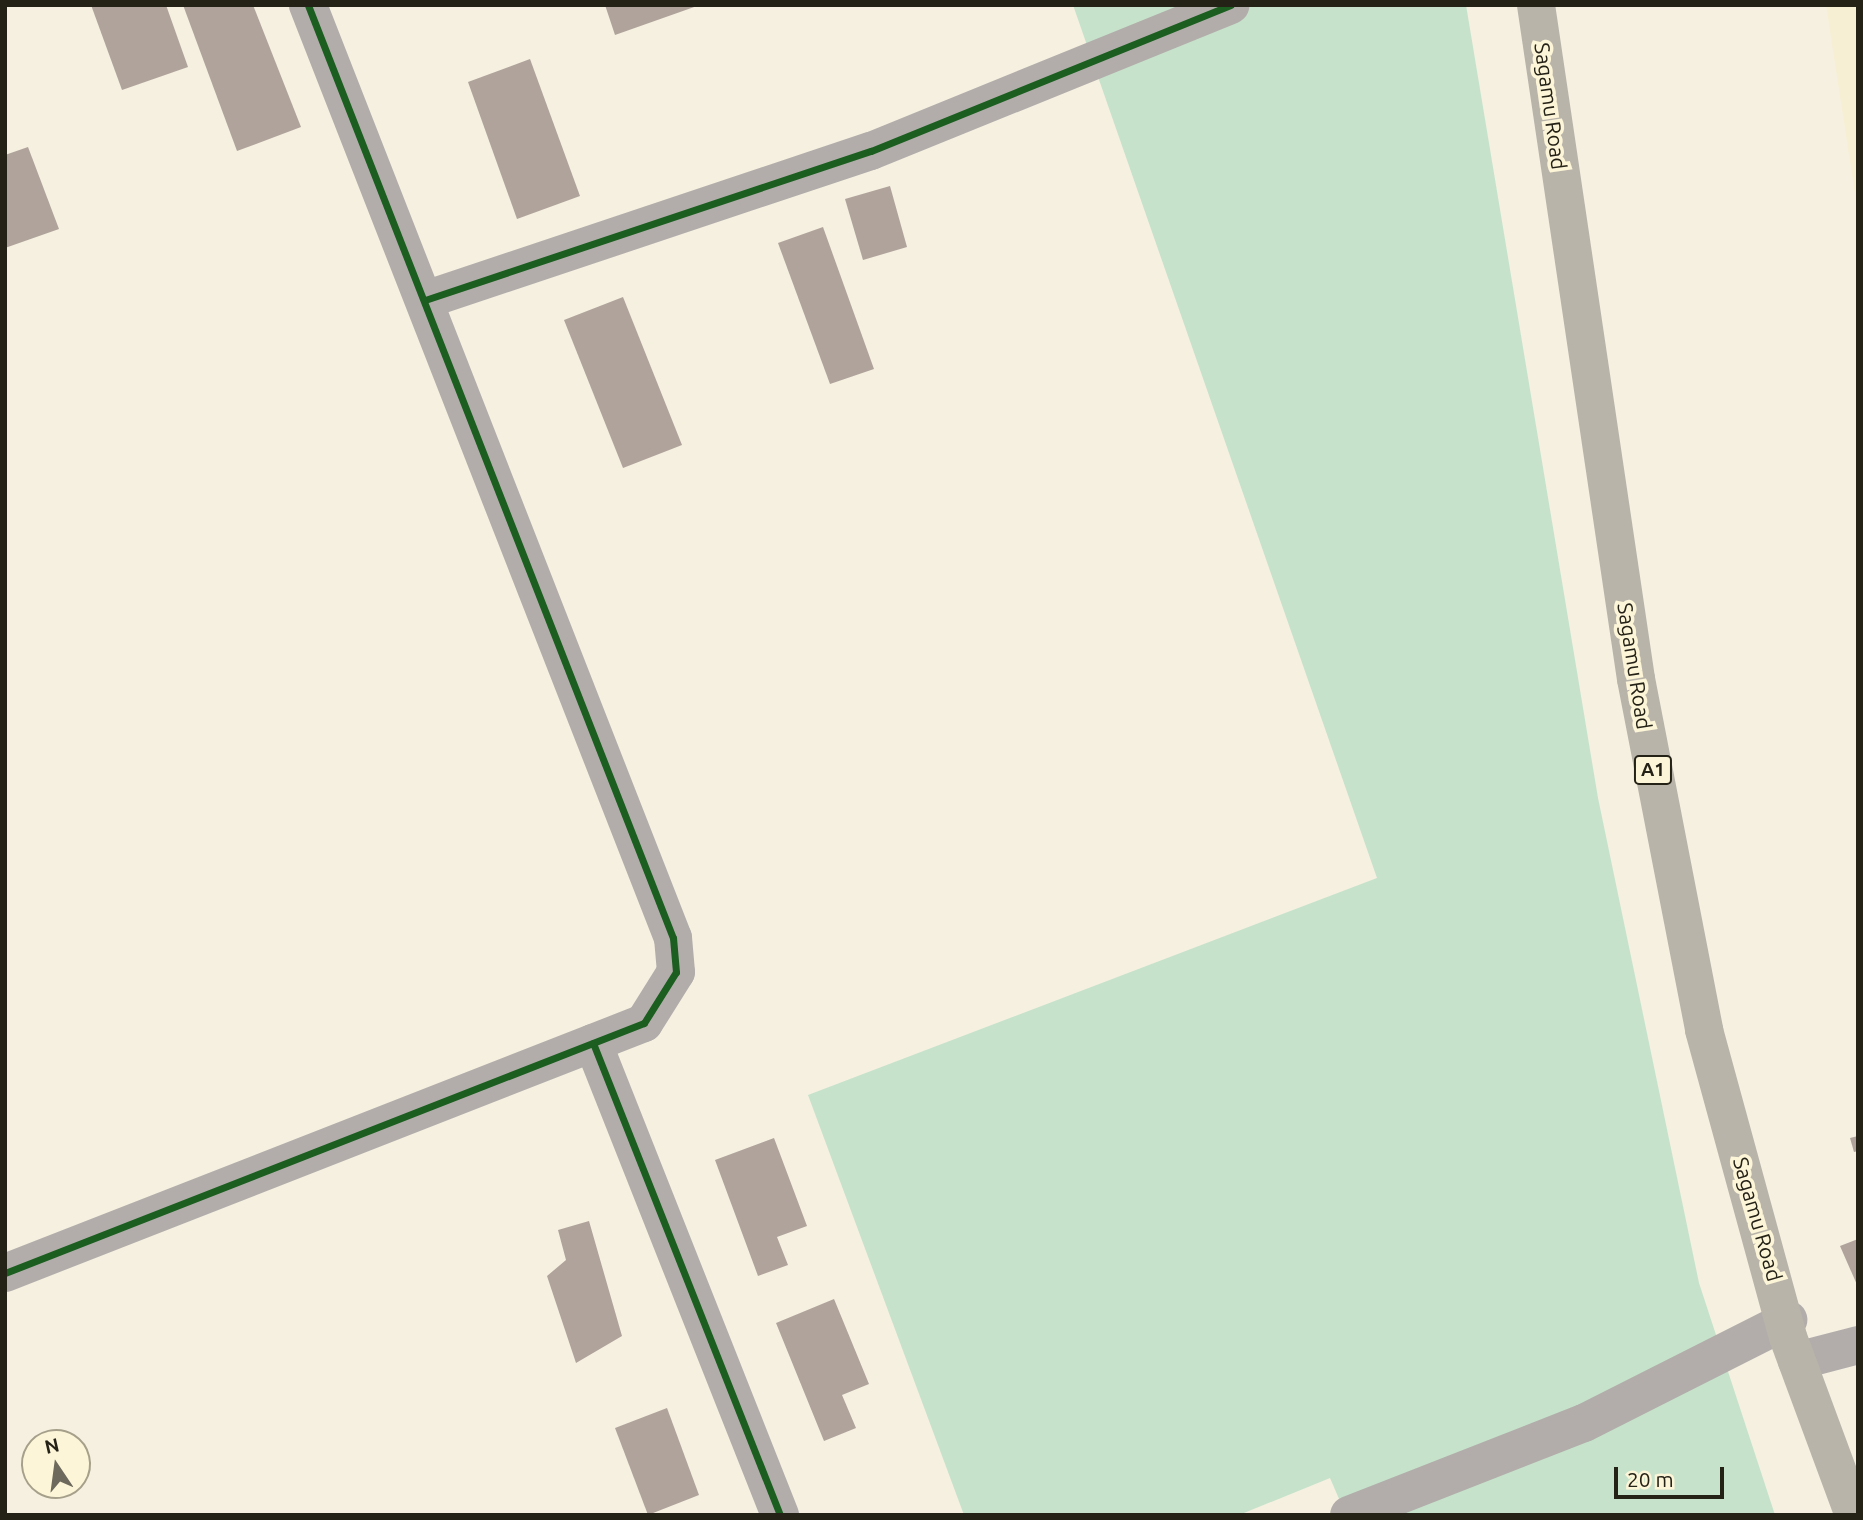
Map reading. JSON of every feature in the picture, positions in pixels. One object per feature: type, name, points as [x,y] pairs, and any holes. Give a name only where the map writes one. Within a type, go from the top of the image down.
[{"type":"highway","name":"Sagamu Road","points":[[1536,5],[1641,706],[1704,1030],[1788,1320],[1797,1361],[1854,1515]]},
{"type":"street","points":[[5,1273],[644,1023],[663,1000],[676,972],[673,939],[308,5]]},
{"type":"street","points":[[425,300],[871,151],[1231,5]]},
{"type":"street","points":[[593,1043],[780,1515]]},
{"type":"street","points":[[1349,1515],[1584,1423],[1788,1320]]},
{"type":"street","points":[[1797,1361],[1858,1345]]},
{"type":"shaded area","points":[[1826,5],[1858,5],[1858,213]]},
{"type":"green space","points":[[1073,5],[1466,5],[1598,798],[1699,1283],[1775,1515],[1346,1515],[1330,1478],[1239,1515],[964,1515],[808,1095],[1377,878]]},
{"type":"building","points":[[91,5],[166,5],[188,67],[122,90]]},
{"type":"building","points":[[183,5],[253,5],[301,127],[237,151]]},
{"type":"building","points":[[605,5],[697,5],[697,6],[615,35]]},
{"type":"building","points":[[530,59],[580,196],[517,219],[468,82]]},
{"type":"building","points":[[28,147],[59,229],[5,248],[5,155]]},
{"type":"building","points":[[890,186],[907,247],[863,260],[845,199]]},
{"type":"building","points":[[823,227],[874,369],[830,384],[778,243]]},
{"type":"building","points":[[623,297],[682,445],[623,468],[564,320]]},
{"type":"building","points":[[1858,1136],[1858,1151],[1854,1152],[1850,1138]]},
{"type":"building","points":[[774,1138],[807,1226],[777,1237],[788,1265],[758,1276],[715,1160]]},
{"type":"building","points":[[589,1221],[622,1336],[576,1363],[547,1276],[566,1260],[558,1230]]},
{"type":"building","points":[[1858,1239],[1858,1287],[1840,1246]]},
{"type":"building","points":[[834,1299],[869,1384],[842,1395],[856,1428],[824,1441],[776,1323]]},
{"type":"building","points":[[667,1408],[699,1495],[648,1515],[615,1428]]},
{"type":"cycle path","points":[[5,1273],[644,1023],[676,972],[673,938],[308,5]]},
{"type":"cycle path","points":[[425,300],[871,151],[1231,5]]},
{"type":"cycle path","points":[[593,1043],[780,1515]]}]
